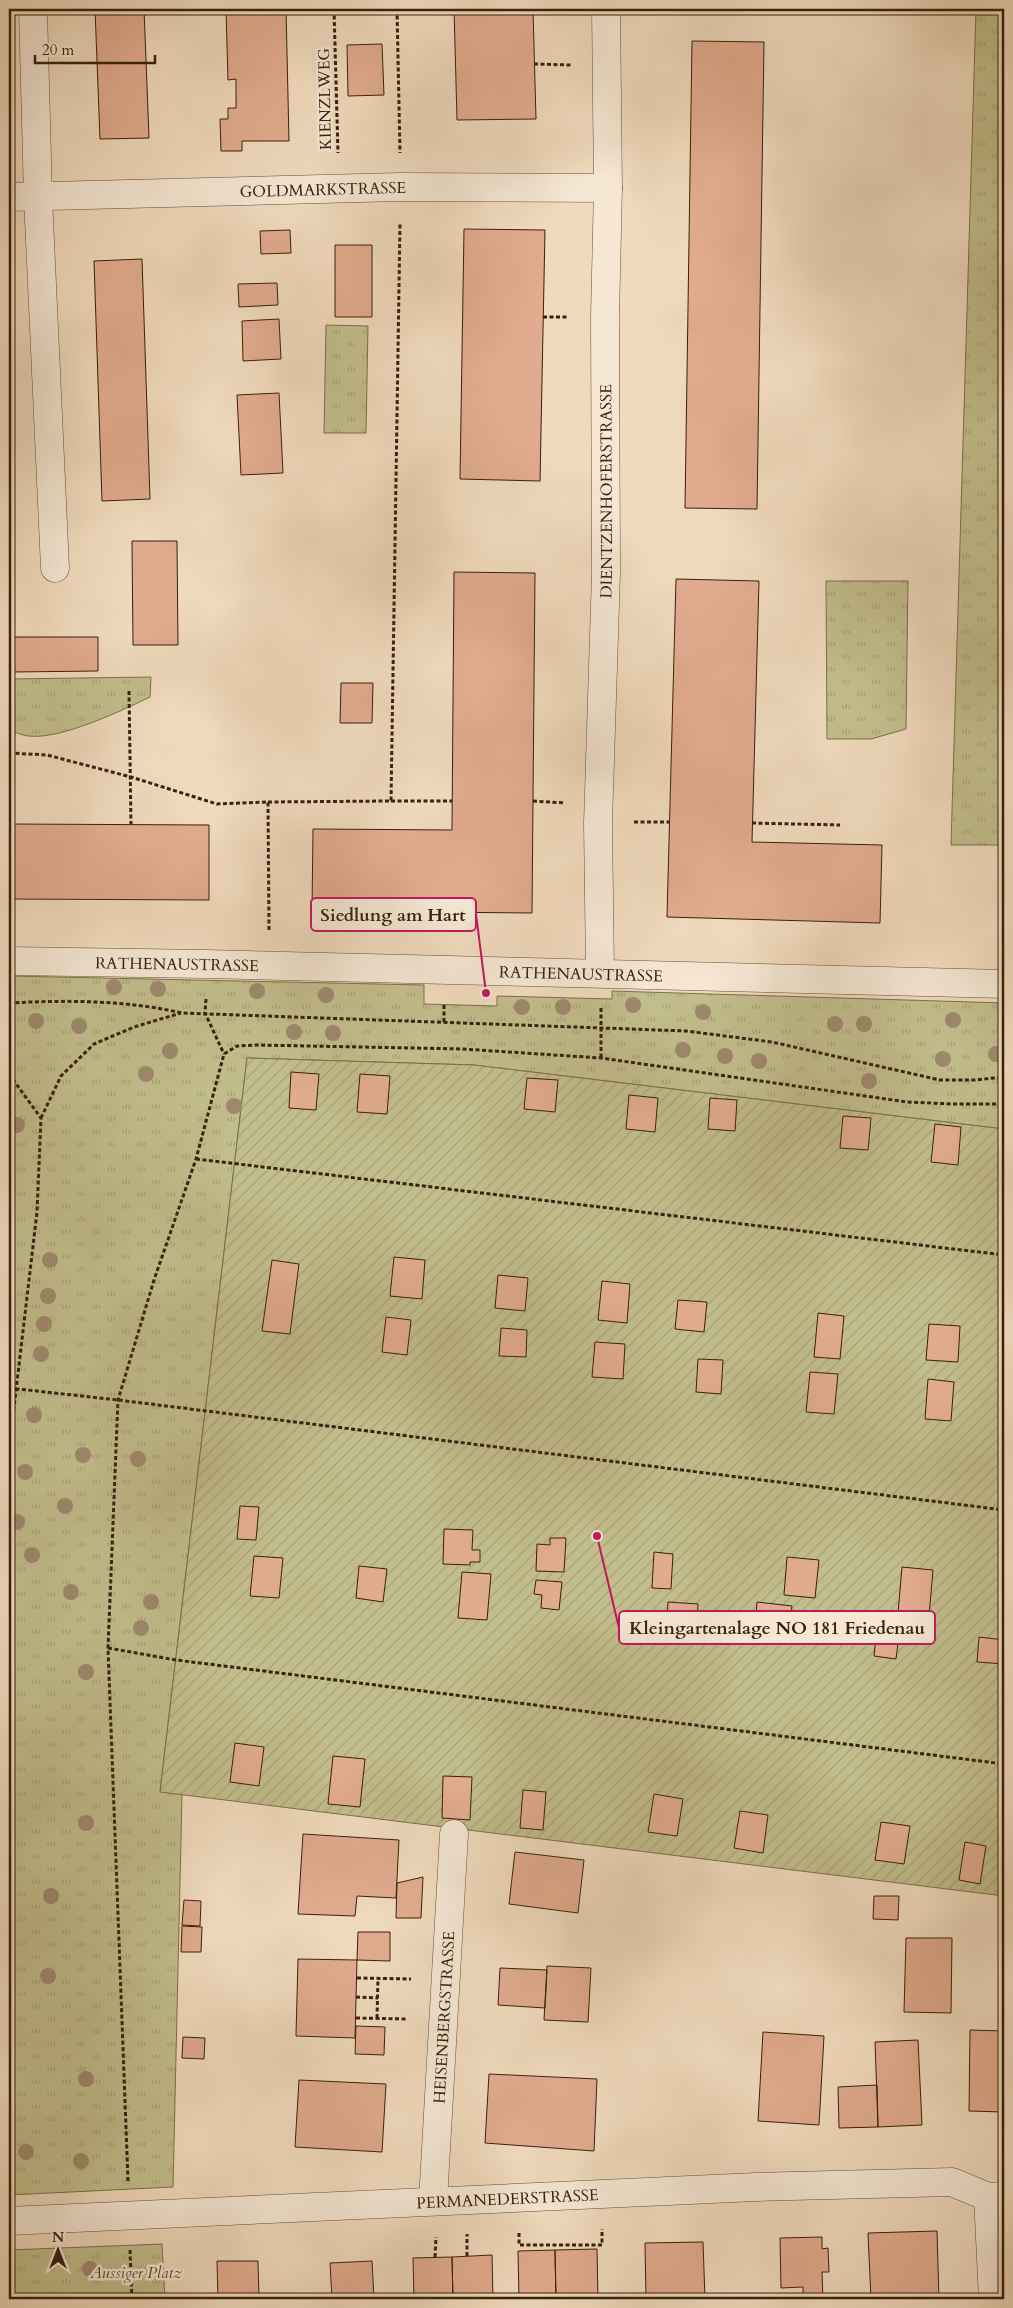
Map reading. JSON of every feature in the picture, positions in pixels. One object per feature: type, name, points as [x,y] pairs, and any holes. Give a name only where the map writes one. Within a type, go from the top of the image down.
[{"type":"street","points":[[33,9],[38,197],[55,568]]},
{"type":"street","name":"DIENTZENHOFERSTRASSE","points":[[600,974],[598,823],[606,573],[605,317],[608,188],[606,9]]},
{"type":"street","name":"GOLDMARKSTRASSE","points":[[9,197],[400,187],[608,188]]},
{"type":"street","name":"RATHENAUSTRASSE","points":[[9,961],[1004,984]]},
{"type":"street","name":"HEISENBERGSTRASSE","points":[[433,2201],[454,1834]]},
{"type":"street","name":"PERMANEDERSTRASSE","points":[[9,2221],[756,2186],[952,2182],[996,2196]]},
{"type":"street","points":[[993,2299],[996,2196]]},
{"type":"path","name":"KIENZLWEG","points":[[334,9],[339,189]]},
{"type":"path","points":[[391,801],[400,187],[397,9]]},
{"type":"path","points":[[129,691],[131,824]]},
{"type":"path","points":[[9,753],[47,755],[131,777],[217,804],[452,801]]},
{"type":"path","points":[[268,802],[269,966]]},
{"type":"path","points":[[752,823],[840,825]]},
{"type":"path","points":[[9,1003],[52,1001],[150,1006],[182,1013],[686,1031],[772,1042],[940,1080],[975,1080],[1004,1077]]},
{"type":"path","points":[[444,1004],[444,1022]]},
{"type":"path","points":[[9,1450],[37,1212],[41,1118],[60,1076],[94,1044],[134,1027],[182,1013]]},
{"type":"path","points":[[132,2299],[108,1648],[118,1400],[154,1280],[196,1159],[224,1054],[205,1014]]},
{"type":"path","points":[[601,1027],[601,1058]]},
{"type":"path","points":[[224,1054],[237,1046],[257,1045],[463,1049],[601,1058],[907,1102],[1004,1104]]},
{"type":"path","points":[[9,1074],[41,1118]]},
{"type":"path","points":[[196,1159],[1004,1255]]},
{"type":"path","points":[[9,1388],[1004,1510]]},
{"type":"path","points":[[108,1648],[176,1660],[1004,1764]]},
{"type":"path","points":[[356,1978],[446,1980]]},
{"type":"path","points":[[377,2018],[378,1978]]},
{"type":"path","points":[[356,1997],[378,1998]]},
{"type":"path","points":[[356,2018],[444,2020]]},
{"type":"green space","points":[[976,9],[1004,9],[1004,845],[951,845]]},
{"type":"green space","points":[[326,325],[368,326],[366,433],[324,433]]},
{"type":"green space","points":[[826,581],[908,581],[906,729],[871,739],[827,739]]},
{"type":"green space","points":[[151,677],[150,697],[90,723],[56,734],[41,736],[25,736],[9,730],[9,679]]},
{"type":"green space","points":[[9,976],[424,985],[424,1004],[497,1006],[497,996],[612,999],[612,991],[1004,1003],[1004,1129],[474,1065],[247,1058],[160,1791],[182,1794],[173,2187],[9,2195],[9,1226],[15,1185],[9,1160]]},
{"type":"green space","points":[[247,1058],[474,1065],[1004,1129],[1004,1896],[160,1792]]},
{"type":"green space","name":"Aussiger Platz","points":[[162,2244],[165,2299],[9,2299],[9,2250]]},
{"type":"building","points":[[95,9],[144,9],[149,138],[100,139]]},
{"type":"building","points":[[226,9],[286,9],[289,141],[242,141],[242,151],[221,151],[220,119],[228,119],[228,108],[236,108],[236,79],[228,80]]},
{"type":"building","points":[[454,9],[533,9],[536,119],[457,120]]},
{"type":"building","points":[[692,41],[764,42],[757,509],[685,508]]},
{"type":"building","points":[[382,44],[384,95],[348,96],[347,45]]},
{"type":"building","points":[[464,229],[545,230],[540,481],[460,479]]},
{"type":"building","points":[[290,230],[291,253],[261,254],[260,231]]},
{"type":"building","points":[[335,245],[372,245],[372,317],[335,317]]},
{"type":"building","points":[[142,259],[150,499],[102,501],[94,261]]},
{"type":"building","points":[[277,283],[278,305],[239,307],[238,284]]},
{"type":"building","points":[[279,319],[281,359],[243,361],[242,321]]},
{"type":"building","points":[[279,393],[283,473],[241,475],[237,395]]},
{"type":"building","points":[[132,541],[177,541],[178,645],[133,645]]},
{"type":"building","points":[[454,572],[535,573],[532,913],[312,911],[313,829],[452,830]]},
{"type":"building","points":[[676,579],[759,581],[752,842],[882,845],[880,923],[667,917]]},
{"type":"building","points":[[12,637],[98,637],[98,671],[12,672]]},
{"type":"building","points":[[341,683],[373,683],[372,723],[340,723]]},
{"type":"building","points":[[9,824],[209,825],[209,900],[9,899]]},
{"type":"building","points":[[291,1072],[319,1074],[316,1110],[289,1108]]},
{"type":"building","points":[[360,1074],[390,1076],[387,1114],[357,1112]]},
{"type":"building","points":[[527,1078],[558,1080],[555,1112],[524,1109]]},
{"type":"building","points":[[629,1095],[658,1098],[655,1132],[626,1129]]},
{"type":"building","points":[[710,1098],[737,1100],[735,1131],[708,1129]]},
{"type":"building","points":[[843,1116],[871,1118],[868,1150],[840,1148]]},
{"type":"building","points":[[935,1124],[961,1127],[958,1165],[931,1162]]},
{"type":"building","points":[[394,1257],[425,1260],[422,1299],[390,1296]]},
{"type":"building","points":[[272,1260],[299,1264],[290,1334],[262,1331]]},
{"type":"building","points":[[498,1275],[528,1278],[525,1311],[495,1308]]},
{"type":"building","points":[[602,1281],[630,1284],[627,1323],[598,1320]]},
{"type":"building","points":[[678,1300],[707,1302],[704,1332],[675,1329]]},
{"type":"building","points":[[818,1313],[844,1316],[840,1359],[814,1357]]},
{"type":"building","points":[[386,1317],[411,1320],[407,1355],[382,1352]]},
{"type":"building","points":[[929,1324],[960,1326],[958,1362],[926,1360]]},
{"type":"building","points":[[501,1328],[527,1330],[526,1357],[499,1356]]},
{"type":"building","points":[[595,1342],[625,1344],[623,1379],[592,1377]]},
{"type":"building","points":[[698,1359],[723,1360],[721,1394],[696,1392]]},
{"type":"building","points":[[810,1372],[838,1374],[834,1414],[806,1412]]},
{"type":"building","points":[[928,1379],[954,1382],[951,1421],[925,1419]]},
{"type":"building","points":[[240,1506],[259,1507],[256,1540],[237,1539]]},
{"type":"building","points":[[444,1529],[473,1530],[472,1550],[480,1550],[480,1562],[470,1562],[470,1565],[443,1564]]},
{"type":"building","points":[[550,1538],[566,1538],[564,1572],[536,1571],[537,1544],[550,1545]]},
{"type":"building","points":[[654,1552],[673,1554],[671,1589],[652,1588]]},
{"type":"building","points":[[254,1556],[283,1558],[279,1598],[250,1596]]},
{"type":"building","points":[[787,1557],[819,1560],[815,1598],[784,1595]]},
{"type":"building","points":[[359,1566],[387,1569],[383,1602],[356,1598]]},
{"type":"building","points":[[902,1567],[933,1570],[929,1616],[898,1613]]},
{"type":"building","points":[[462,1572],[491,1574],[487,1620],[458,1618]]},
{"type":"building","points":[[536,1580],[562,1582],[559,1610],[541,1608],[542,1595],[534,1594]]},
{"type":"building","points":[[668,1602],[698,1604],[696,1643],[666,1641]]},
{"type":"building","points":[[757,1602],[792,1606],[788,1641],[754,1638]]},
{"type":"building","points":[[878,1617],[901,1620],[896,1659],[874,1656]]},
{"type":"building","points":[[979,1637],[1004,1640],[1004,1664],[977,1662]]},
{"type":"building","points":[[235,1743],[264,1747],[259,1786],[230,1782]]},
{"type":"building","points":[[333,1756],[365,1759],[360,1807],[328,1804]]},
{"type":"building","points":[[443,1776],[472,1777],[470,1820],[442,1818]]},
{"type":"building","points":[[523,1790],[546,1792],[543,1830],[520,1828]]},
{"type":"building","points":[[654,1794],[683,1799],[677,1836],[648,1832]]},
{"type":"building","points":[[740,1811],[768,1815],[763,1853],[734,1848]]},
{"type":"building","points":[[881,1822],[910,1826],[904,1864],[875,1860]]},
{"type":"building","points":[[303,1834],[399,1840],[396,1898],[357,1896],[355,1916],[298,1914]]},
{"type":"building","points":[[965,1842],[986,1846],[980,1884],[959,1880]]},
{"type":"building","points":[[515,1852],[584,1860],[578,1913],[509,1904]]},
{"type":"building","points":[[423,1877],[421,1918],[396,1918],[397,1883]]},
{"type":"building","points":[[874,1896],[899,1896],[898,1920],[873,1919]]},
{"type":"building","points":[[184,1900],[201,1901],[200,1926],[182,1925]]},
{"type":"building","points":[[182,1926],[202,1927],[201,1952],[181,1952]]},
{"type":"building","points":[[358,1932],[390,1932],[390,1961],[357,1960]]},
{"type":"building","points":[[906,1938],[952,1938],[951,2013],[904,2012]]},
{"type":"building","points":[[298,1959],[357,1960],[355,2038],[296,2036]]},
{"type":"building","points":[[547,1966],[591,1968],[588,2022],[544,2020]]},
{"type":"building","points":[[500,1968],[547,1970],[545,2008],[498,2005]]},
{"type":"building","points":[[356,2026],[385,2027],[384,2055],[355,2054]]},
{"type":"building","points":[[970,2030],[1004,2031],[1004,2112],[969,2111]]},
{"type":"building","points":[[763,2032],[824,2036],[819,2125],[758,2121]]},
{"type":"building","points":[[183,2037],[205,2038],[204,2059],[182,2058]]},
{"type":"building","points":[[918,2040],[922,2125],[878,2127],[875,2042]]},
{"type":"building","points":[[489,2074],[597,2079],[594,2151],[485,2143]]},
{"type":"building","points":[[299,2080],[386,2084],[382,2152],[295,2147]]},
{"type":"building","points":[[877,2085],[878,2127],[839,2128],[838,2087]]},
{"type":"building","points":[[937,2231],[939,2299],[871,2299],[868,2233]]},
{"type":"building","points":[[822,2237],[822,2249],[828,2248],[829,2272],[822,2272],[823,2299],[803,2299],[803,2287],[781,2288],[780,2238]]},
{"type":"building","points":[[703,2242],[705,2299],[646,2299],[645,2243]]},
{"type":"building","points":[[597,2249],[598,2299],[556,2299],[555,2250]]},
{"type":"building","points":[[555,2250],[556,2299],[519,2299],[518,2251]]},
{"type":"building","points":[[492,2255],[493,2299],[453,2299],[452,2257]]},
{"type":"building","points":[[452,2257],[453,2299],[414,2299],[413,2258]]},
{"type":"building","points":[[217,2261],[258,2261],[259,2299],[218,2299]]},
{"type":"building","points":[[372,2261],[374,2299],[332,2299],[330,2263]]},
{"type":"place","name":"Siedlung am Hart","points":[[486,993]]},
{"type":"place","name":"Kleingartenalage NO 181 Friedenau","points":[[597,1536]]}]
